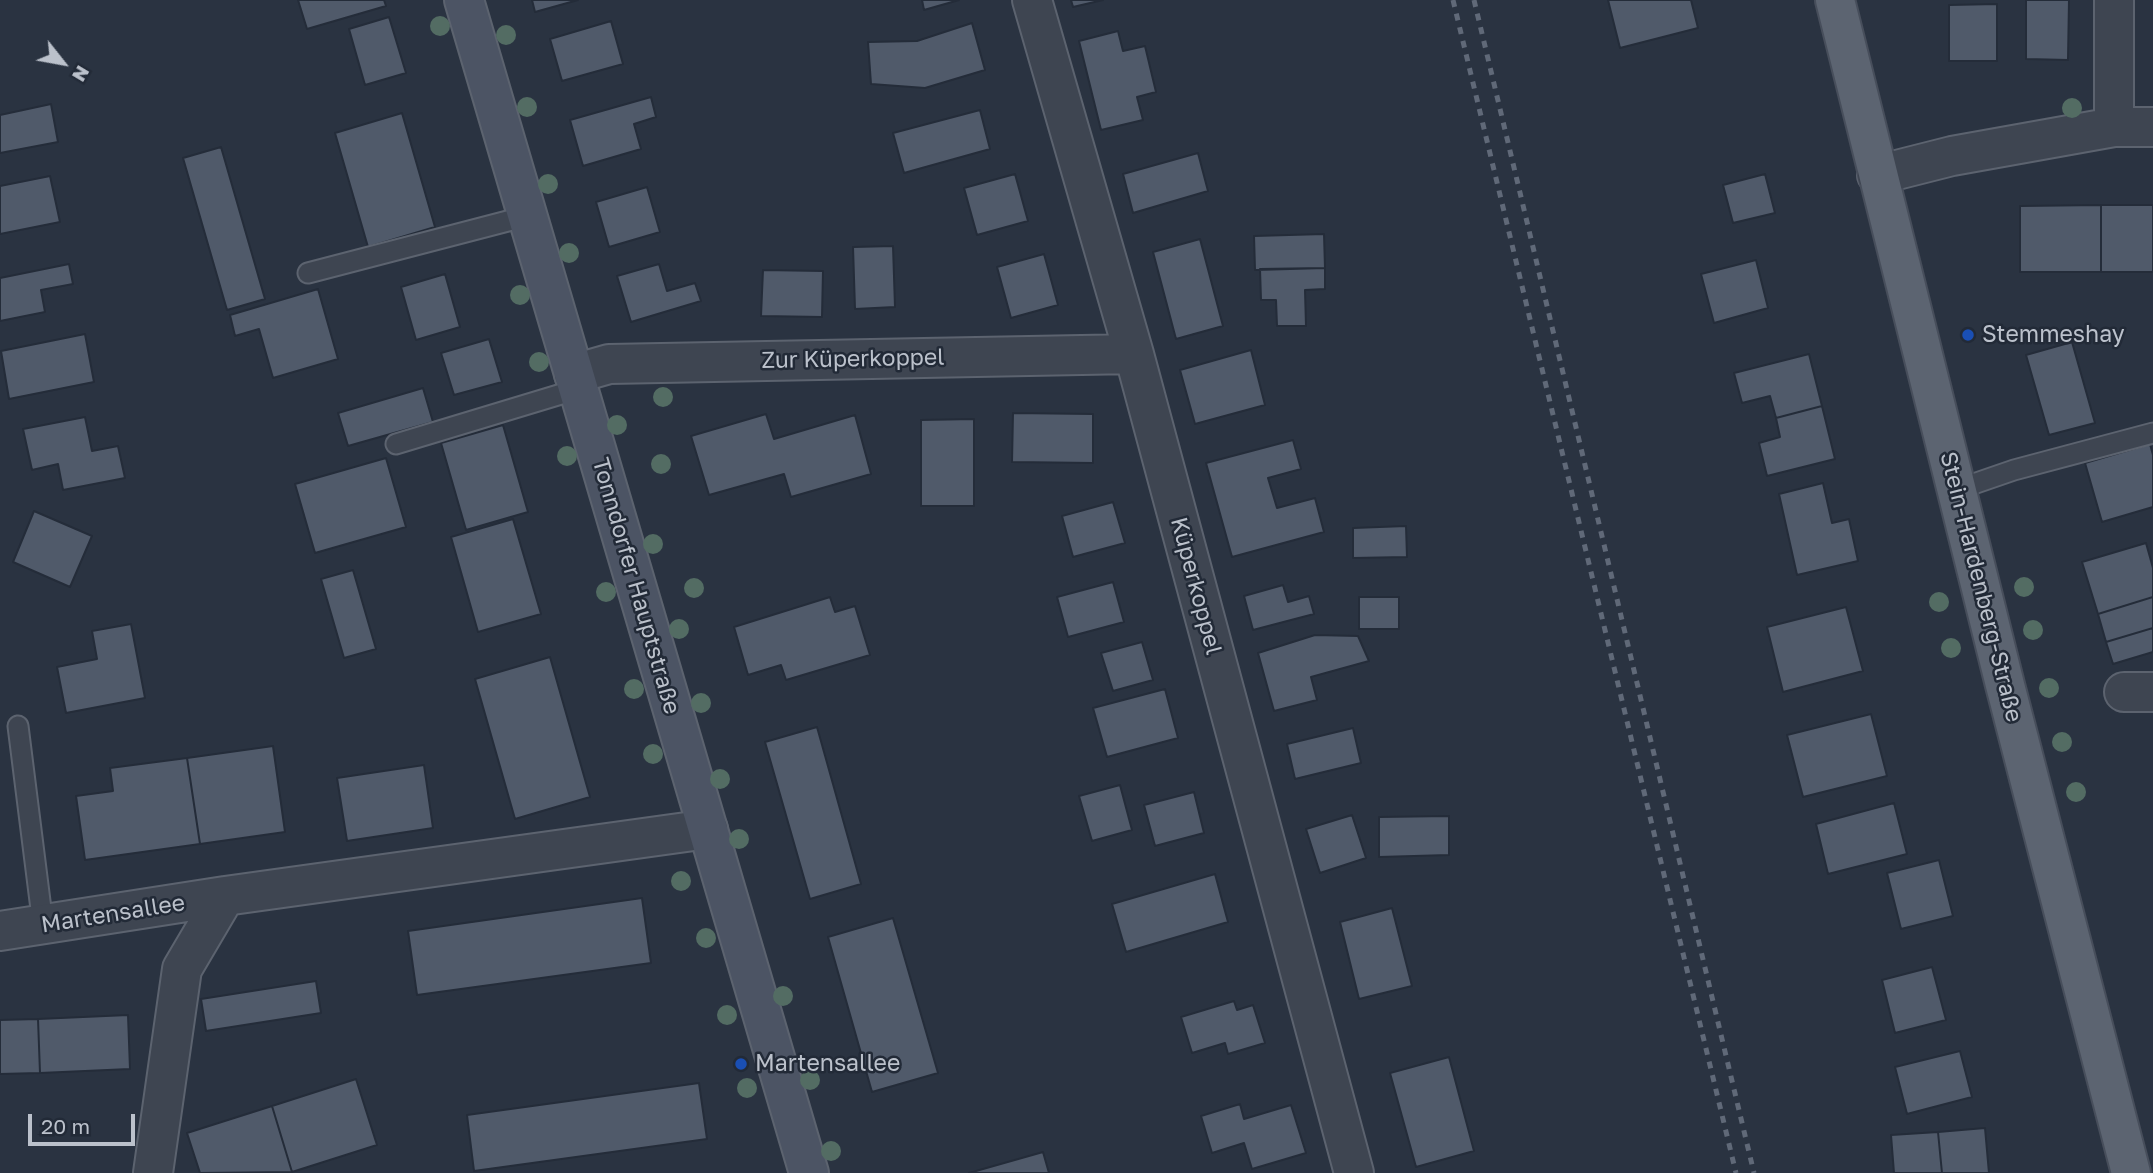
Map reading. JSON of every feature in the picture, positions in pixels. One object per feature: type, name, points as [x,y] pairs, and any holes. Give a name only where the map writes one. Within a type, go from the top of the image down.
[{"type":"main road","name":"Tonndorfer Hauptstraße","points":[[464,0],[809,1173]]},
{"type":"main road","name":"Stein-Hardenberg-Straße","points":[[1835,0],[1956,490],[2132,1173]]},
{"type":"street","name":"Küperkoppel","points":[[1032,0],[1134,354],[1354,1173]]},
{"type":"street","points":[[2114,0],[2114,127]]},
{"type":"street","points":[[1877,175],[1952,156],[2114,127],[2153,127]]},
{"type":"street","name":"Zur Küperkoppel","points":[[576,382],[609,364],[1134,354]]},
{"type":"street","name":"Martensallee","points":[[0,931],[225,896],[708,829]]},
{"type":"street","name":"Martensallee","points":[[153,1173],[182,969],[225,896]]},
{"type":"lane","points":[[308,273],[527,216]]},
{"type":"lane","points":[[396,444],[576,382]]},
{"type":"lane","points":[[1956,490],[2014,470],[2153,433]]},
{"type":"lane","points":[[18,726],[43,925]]},
{"type":"building","points":[[298,0],[384,0],[386,6],[307,29]]},
{"type":"building","points":[[532,0],[578,0],[535,12]]},
{"type":"building","points":[[922,0],[959,0],[924,10]]},
{"type":"building","points":[[1071,0],[1103,0],[1073,7]]},
{"type":"building","points":[[1608,0],[1691,0],[1698,28],[1620,48]]},
{"type":"building","points":[[2026,0],[2069,0],[2068,60],[2026,59]]},
{"type":"building","points":[[1997,4],[1997,61],[1949,61],[1949,5]]},
{"type":"building","points":[[389,17],[406,73],[365,85],[349,29]]},
{"type":"building","points":[[611,21],[623,64],[562,81],[550,39]]},
{"type":"building","points":[[972,23],[985,70],[925,88],[871,84],[868,42],[917,41]]},
{"type":"building","points":[[1118,31],[1123,51],[1145,46],[1156,92],[1137,97],[1143,120],[1101,130],[1079,41]]},
{"type":"building","points":[[651,97],[656,117],[634,124],[641,149],[583,166],[570,120]]},
{"type":"building","points":[[51,104],[58,142],[0,153],[0,115]]},
{"type":"building","points":[[980,110],[990,149],[904,173],[893,133]]},
{"type":"building","points":[[402,113],[435,227],[368,247],[335,133]]},
{"type":"building","points":[[221,147],[265,299],[227,310],[183,158]]},
{"type":"building","points":[[1198,153],[1208,191],[1133,213],[1123,174]]},
{"type":"building","points":[[1015,174],[1028,221],[977,235],[964,188]]},
{"type":"building","points":[[1765,174],[1775,213],[1733,223],[1723,185]]},
{"type":"building","points":[[50,176],[60,222],[0,234],[0,186]]},
{"type":"building","points":[[647,187],[660,232],[609,247],[596,202]]},
{"type":"building","points":[[2101,205],[2101,272],[2020,272],[2020,206]]},
{"type":"building","points":[[2101,205],[2153,205],[2153,272],[2101,272]]},
{"type":"building","points":[[1324,234],[1325,268],[1255,270],[1254,236]]},
{"type":"building","points":[[1200,239],[1223,326],[1176,339],[1153,252]]},
{"type":"building","points":[[893,246],[895,307],[855,309],[853,247]]},
{"type":"building","points":[[1044,254],[1058,305],[1011,318],[997,267]]},
{"type":"building","points":[[1756,260],[1768,308],[1714,323],[1701,274]]},
{"type":"building","points":[[69,264],[73,284],[41,290],[45,312],[0,321],[0,278]]},
{"type":"building","points":[[659,264],[667,291],[695,283],[701,301],[631,322],[617,276]]},
{"type":"building","points":[[1325,268],[1325,289],[1305,290],[1306,326],[1277,326],[1276,300],[1261,300],[1260,269]]},
{"type":"building","points":[[763,270],[823,271],[822,317],[761,316]]},
{"type":"building","points":[[445,274],[460,327],[416,340],[401,287]]},
{"type":"building","points":[[318,289],[338,359],[273,378],[259,329],[235,336],[230,315]]},
{"type":"building","points":[[85,334],[94,382],[9,399],[1,351]]},
{"type":"building","points":[[489,339],[502,382],[454,395],[441,353]]},
{"type":"building","points":[[2072,342],[2095,423],[2049,435],[2026,355]]},
{"type":"building","points":[[1251,350],[1265,405],[1195,424],[1180,370]]},
{"type":"building","points":[[1809,354],[1822,406],[1776,418],[1770,396],[1742,403],[1734,373]]},
{"type":"building","points":[[423,388],[433,422],[348,446],[338,413]]},
{"type":"building","points":[[1822,406],[1835,459],[1767,476],[1759,443],[1780,437],[1776,418]]},
{"type":"building","points":[[1013,413],[1093,414],[1093,463],[1012,462]]},
{"type":"building","points":[[766,414],[774,439],[855,415],[871,474],[791,497],[784,474],[709,495],[691,436]]},
{"type":"building","points":[[85,417],[92,451],[118,446],[125,478],[63,490],[58,464],[32,470],[23,429]]},
{"type":"building","points":[[974,419],[974,506],[921,506],[921,420]]},
{"type":"building","points":[[503,425],[528,512],[466,530],[441,443]]},
{"type":"building","points":[[1293,440],[1301,469],[1268,478],[1277,508],[1315,498],[1324,532],[1232,557],[1206,463]]},
{"type":"building","points":[[2150,444],[2153,455],[2153,507],[2102,522],[2085,463]]},
{"type":"building","points":[[386,458],[406,527],[315,553],[295,484]]},
{"type":"building","points":[[1823,483],[1832,523],[1849,519],[1858,561],[1797,575],[1779,494]]},
{"type":"building","points":[[1113,502],[1125,543],[1073,557],[1062,516]]},
{"type":"building","points":[[34,511],[92,536],[70,587],[13,562]]},
{"type":"building","points":[[513,519],[541,614],[478,632],[451,537]]},
{"type":"building","points":[[1406,526],[1407,557],[1353,558],[1353,528]]},
{"type":"building","points":[[2146,543],[2153,568],[2153,597],[2098,614],[2082,562]]},
{"type":"building","points":[[353,570],[376,649],[344,658],[321,579]]},
{"type":"building","points":[[1113,582],[1124,622],[1068,637],[1057,597]]},
{"type":"building","points":[[1283,585],[1288,602],[1309,596],[1314,614],[1253,630],[1244,596]]},
{"type":"building","points":[[830,597],[835,612],[855,606],[870,655],[786,680],[781,665],[748,675],[734,627]]},
{"type":"building","points":[[1359,597],[1399,597],[1399,629],[1359,629]]},
{"type":"building","points":[[2153,597],[2153,628],[2106,642],[2098,614]]},
{"type":"building","points":[[1846,607],[1863,671],[1783,692],[1767,627]]},
{"type":"building","points":[[131,624],[145,698],[66,713],[57,667],[97,659],[92,631]]},
{"type":"building","points":[[2153,628],[2153,652],[2113,664],[2106,642]]},
{"type":"building","points":[[1315,635],[1358,636],[1369,661],[1311,677],[1317,700],[1274,711],[1258,653]]},
{"type":"building","points":[[1142,642],[1153,680],[1113,691],[1101,653]]},
{"type":"building","points":[[550,657],[590,797],[515,819],[475,679]]},
{"type":"building","points":[[1165,689],[1178,738],[1107,757],[1093,708]]},
{"type":"building","points":[[1871,714],[1887,776],[1803,797],[1787,735]]},
{"type":"building","points":[[817,727],[861,884],[810,899],[765,742]]},
{"type":"building","points":[[1353,728],[1361,763],[1295,779],[1287,744]]},
{"type":"building","points":[[273,746],[285,832],[200,844],[187,758]]},
{"type":"building","points":[[187,758],[200,844],[85,860],[76,796],[113,791],[110,768]]},
{"type":"building","points":[[424,765],[433,828],[347,841],[337,778]]},
{"type":"building","points":[[1120,785],[1132,830],[1092,841],[1079,796]]},
{"type":"building","points":[[1194,792],[1204,833],[1155,846],[1144,805]]},
{"type":"building","points":[[1894,803],[1907,854],[1828,874],[1816,824]]},
{"type":"building","points":[[1352,815],[1366,858],[1320,873],[1306,829]]},
{"type":"building","points":[[1449,816],[1449,855],[1379,857],[1379,817]]},
{"type":"building","points":[[1939,860],[1953,916],[1901,929],[1887,873]]},
{"type":"building","points":[[1215,874],[1228,922],[1126,952],[1112,904]]},
{"type":"building","points":[[642,898],[651,963],[417,995],[408,931]]},
{"type":"building","points":[[1392,908],[1412,986],[1359,999],[1340,922]]},
{"type":"building","points":[[893,918],[938,1073],[872,1092],[828,937]]},
{"type":"building","points":[[1932,967],[1946,1020],[1895,1033],[1882,980]]},
{"type":"building","points":[[316,981],[321,1013],[206,1031],[201,999]]},
{"type":"building","points":[[1234,1001],[1237,1010],[1253,1005],[1265,1043],[1228,1054],[1225,1043],[1192,1053],[1181,1017]]},
{"type":"building","points":[[128,1015],[130,1069],[40,1073],[38,1019]]},
{"type":"building","points":[[38,1019],[40,1073],[0,1074],[0,1020]]},
{"type":"building","points":[[1960,1051],[1972,1097],[1907,1114],[1895,1067]]},
{"type":"building","points":[[1449,1057],[1474,1151],[1416,1167],[1390,1073]]},
{"type":"building","points":[[356,1079],[377,1145],[292,1172],[272,1106]]},
{"type":"building","points":[[699,1083],[707,1139],[474,1171],[467,1115]]},
{"type":"building","points":[[1240,1104],[1244,1119],[1291,1105],[1306,1153],[1252,1169],[1244,1143],[1212,1153],[1201,1116]]},
{"type":"building","points":[[272,1106],[292,1172],[200,1173],[187,1133]]},
{"type":"building","points":[[1985,1128],[1989,1173],[1942,1173],[1938,1132]]},
{"type":"building","points":[[1938,1132],[1942,1173],[1894,1173],[1891,1135]]},
{"type":"building","points":[[1043,1152],[1049,1173],[969,1173]]},
{"type":"railway","points":[[1453,0],[1736,1173]]},
{"type":"railway","points":[[1474,0],[1754,1173]]},
{"type":"place","name":"Stemmeshay","points":[[1968,335]]},
{"type":"place","name":"Martensallee","points":[[741,1064]]}]
